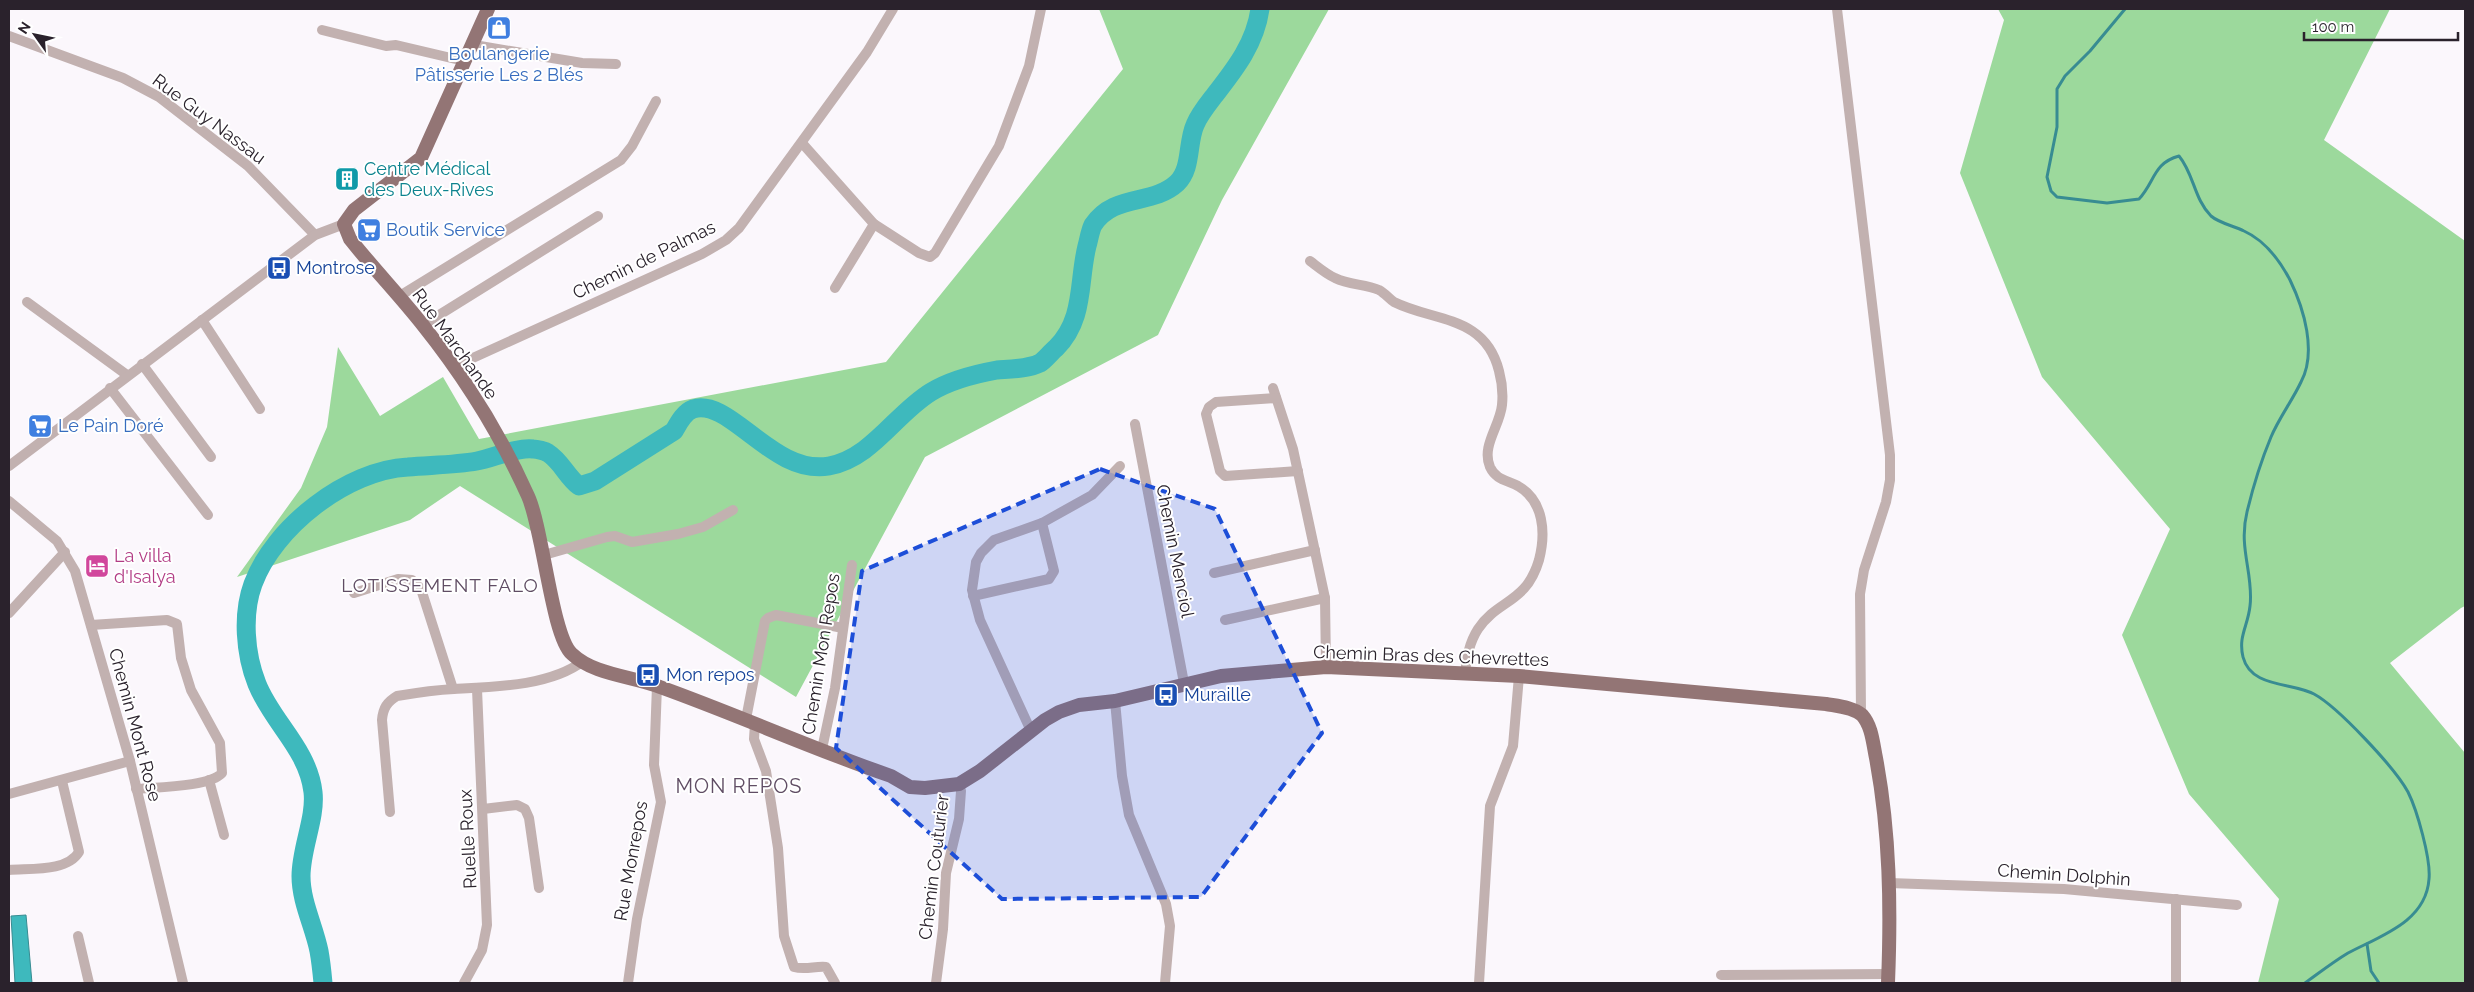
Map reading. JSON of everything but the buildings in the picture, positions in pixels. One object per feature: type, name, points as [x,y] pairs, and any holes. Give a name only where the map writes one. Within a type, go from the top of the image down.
[{"type":"main road","points":[[344,224],[354,210],[421,158],[488,9]]},
{"type":"main road","name":"Rue Marchande","points":[[344,224],[350,239],[423,325],[453,367],[498,439],[519,480]]},
{"type":"main road","name":"Chemin Bras des Chevrettes","points":[[519,480],[535,513],[564,645],[571,654],[583,662],[657,686],[751,721],[891,776],[910,787],[925,788],[959,784],[980,771],[1031,731],[1059,712],[1079,705],[1115,701],[1184,683],[1221,676],[1326,668],[1465,672],[1826,704],[1853,710],[1861,714]]},
{"type":"main road","points":[[1861,714],[1870,729],[1884,801],[1889,883],[1889,979]]},
{"type":"street","name":"Chemin de Palmas","points":[[453,367],[702,254],[726,240],[752,211],[802,143],[867,52],[893,9]]},
{"type":"street","points":[[802,143],[874,224],[924,256],[930,257],[935,253],[999,146],[1029,66],[1041,9]]},
{"type":"street","points":[[1837,9],[1890,455],[1890,480],[1886,502],[1864,570],[1860,594],[1861,714]]},
{"type":"street","points":[[322,30],[386,46],[396,45],[464,61]]},
{"type":"street","name":"Rue Guy Nassau","points":[[9,36],[123,78],[159,97],[248,166],[315,235]]},
{"type":"street","points":[[472,43],[480,46],[582,63],[616,64]]},
{"type":"street","points":[[398,297],[620,160],[632,146],[656,101]]},
{"type":"street","points":[[423,325],[598,216]]},
{"type":"street","points":[[9,466],[127,375],[315,235],[344,224]]},
{"type":"street","points":[[835,288],[874,224]]},
{"type":"street","points":[[1310,261],[1335,278],[1380,290],[1394,302],[1451,319],[1481,339],[1492,353],[1499,371],[1502,406],[1497,424],[1492,432],[1488,462],[1496,476],[1517,486],[1528,494],[1537,506],[1543,526],[1542,547],[1529,584],[1520,594],[1491,615],[1478,629],[1468,649],[1465,672]]},
{"type":"street","points":[[27,302],[127,375]]},
{"type":"street","points":[[202,320],[260,409]]},
{"type":"street","points":[[142,364],[211,457]]},
{"type":"street","points":[[110,388],[208,515]]},
{"type":"street","points":[[1298,471],[1225,476],[1220,471],[1206,414],[1209,407],[1216,402],[1275,393],[1298,471],[1325,598],[1326,668]]},
{"type":"street","name":"Chemin Menciol","points":[[1135,424],[1184,683]]},
{"type":"street","points":[[1031,731],[998,664],[980,620],[973,596],[973,572],[981,553],[988,545],[1002,536],[1042,523],[1092,495],[1120,466]]},
{"type":"street","name":"Chemin Mont Rose","points":[[9,501],[57,541],[75,571],[130,761],[181,983]]},
{"type":"street","points":[[544,555],[607,537],[615,536],[632,542],[678,534],[703,527],[734,510]]},
{"type":"street","points":[[973,596],[1049,580],[1052,577],[1054,571],[1042,523]]},
{"type":"street","points":[[1214,573],[1315,550]]},
{"type":"street","points":[[9,613],[65,552]]},
{"type":"street","name":"Chemin Mon Repos","points":[[822,749],[835,688],[852,565]]},
{"type":"street","points":[[354,593],[398,579],[412,580],[421,589],[453,689]]},
{"type":"street","points":[[1224,620],[1325,598]]},
{"type":"street","points":[[835,983],[826,967],[818,966],[803,969],[794,967],[788,954],[784,936],[774,820],[765,764],[754,739],[751,721],[765,621],[776,615],[843,628]]},
{"type":"street","points":[[92,625],[167,620],[177,624],[182,658],[191,690],[220,743],[222,773],[218,778],[136,789]]},
{"type":"street","points":[[390,812],[382,720],[386,706],[397,696],[453,689],[477,689],[554,677],[583,662]]},
{"type":"street","points":[[1479,983],[1490,806],[1513,746],[1519,676]]},
{"type":"street","name":"Rue Monrepos","points":[[628,983],[637,919],[661,802],[654,765],[657,686]]},
{"type":"street","name":"Ruelle Roux","points":[[464,983],[482,950],[487,925],[477,689]]},
{"type":"street","points":[[1115,701],[1122,776],[1129,815],[1166,904],[1169,917],[1166,983]]},
{"type":"street","points":[[9,794],[130,761]]},
{"type":"street","points":[[209,780],[224,835]]},
{"type":"street","points":[[9,870],[64,864],[74,859],[78,852],[62,781]]},
{"type":"street","name":"Chemin Couturier","points":[[936,983],[943,928],[946,873],[960,812],[959,784]]},
{"type":"street","points":[[483,809],[517,805],[525,809],[530,818],[539,888]]},
{"type":"street","name":"Chemin Dolphin","points":[[1889,883],[2036,888],[2237,905]]},
{"type":"street","points":[[2176,900],[2176,983]]},
{"type":"street","points":[[78,936],[89,983]]},
{"type":"street","points":[[1721,975],[1889,979]]},
{"type":"highlighted area","points":[[1100,469],[1215,509],[1322,733],[1201,897],[1002,899],[836,748],[862,571]]},
{"type":"green space","points":[[1099,9],[1329,9],[1222,200],[1158,335],[925,457],[796,697],[460,486],[410,520],[237,577],[301,488],[327,427],[338,347],[380,416],[443,377],[479,439],[886,362],[1123,69]]},
{"type":"green space","points":[[1998,9],[2390,9],[2324,140],[2465,241],[2465,606],[2390,663],[2465,753],[2465,983],[2258,983],[2279,899],[2189,794],[2122,635],[2170,529],[2042,377],[1960,173],[2004,20]]},
{"type":"water","points":[[26,915],[32,983],[15,983],[11,916]]},
{"type":"waterway","points":[[323,983],[319,951],[305,905],[301,876],[313,802],[310,777],[297,749],[271,711],[257,684],[250,660],[246,634],[247,608],[253,584],[263,563],[295,523],[338,490],[361,479],[385,471],[483,460],[527,449],[543,451],[553,456],[579,486],[595,481],[674,431],[684,415],[693,409],[707,408],[722,414],[789,460],[809,466],[829,466],[844,461],[871,445],[918,401],[938,388],[954,381],[980,374],[997,370],[1025,368],[1040,363],[1056,348],[1072,325],[1079,300],[1084,260],[1093,225],[1111,208],[1156,195],[1167,190],[1182,177],[1197,121],[1243,56],[1254,34],[1260,9]]},
{"type":"waterway","points":[[2125,9],[2090,51],[2065,76],[2057,89],[2057,127],[2047,177],[2051,191],[2057,197],[2107,203],[2139,199],[2159,168],[2170,159],[2179,156],[2188,171],[2201,202],[2211,216],[2222,223],[2244,231],[2265,245],[2286,273],[2295,291],[2304,317],[2307,331],[2308,357],[2306,370],[2301,382],[2267,446],[2247,512],[2244,538],[2251,595],[2242,643],[2243,657],[2247,667],[2254,674],[2273,683],[2305,690],[2314,694],[2351,724],[2391,768],[2408,792],[2426,847],[2429,879],[2426,894],[2420,906],[2399,926],[2342,956],[2305,983]]},
{"type":"waterway","points":[[2367,944],[2371,971],[2379,983]]},
{"type":"place","name":"Boulangerie Pâtisserie Les 2 Blés","points":[[499,28]]},
{"type":"place","name":"Centre Médical des Deux-Rives","points":[[347,179]]},
{"type":"place","name":"Boutik Service","points":[[369,230]]},
{"type":"place","name":"Montrose","points":[[279,268]]},
{"type":"place","name":"Le Pain Doré","points":[[40,426]]},
{"type":"place","name":"La villa d'Isalya","points":[[97,566]]},
{"type":"place","name":"Mon repos","points":[[648,675]]},
{"type":"place","name":"Muraille","points":[[1166,695]]},
{"type":"district","name":"LOTISSEMENT FALO","points":[[440,585]]},
{"type":"district","name":"MON REPOS","points":[[739,786]]}]
